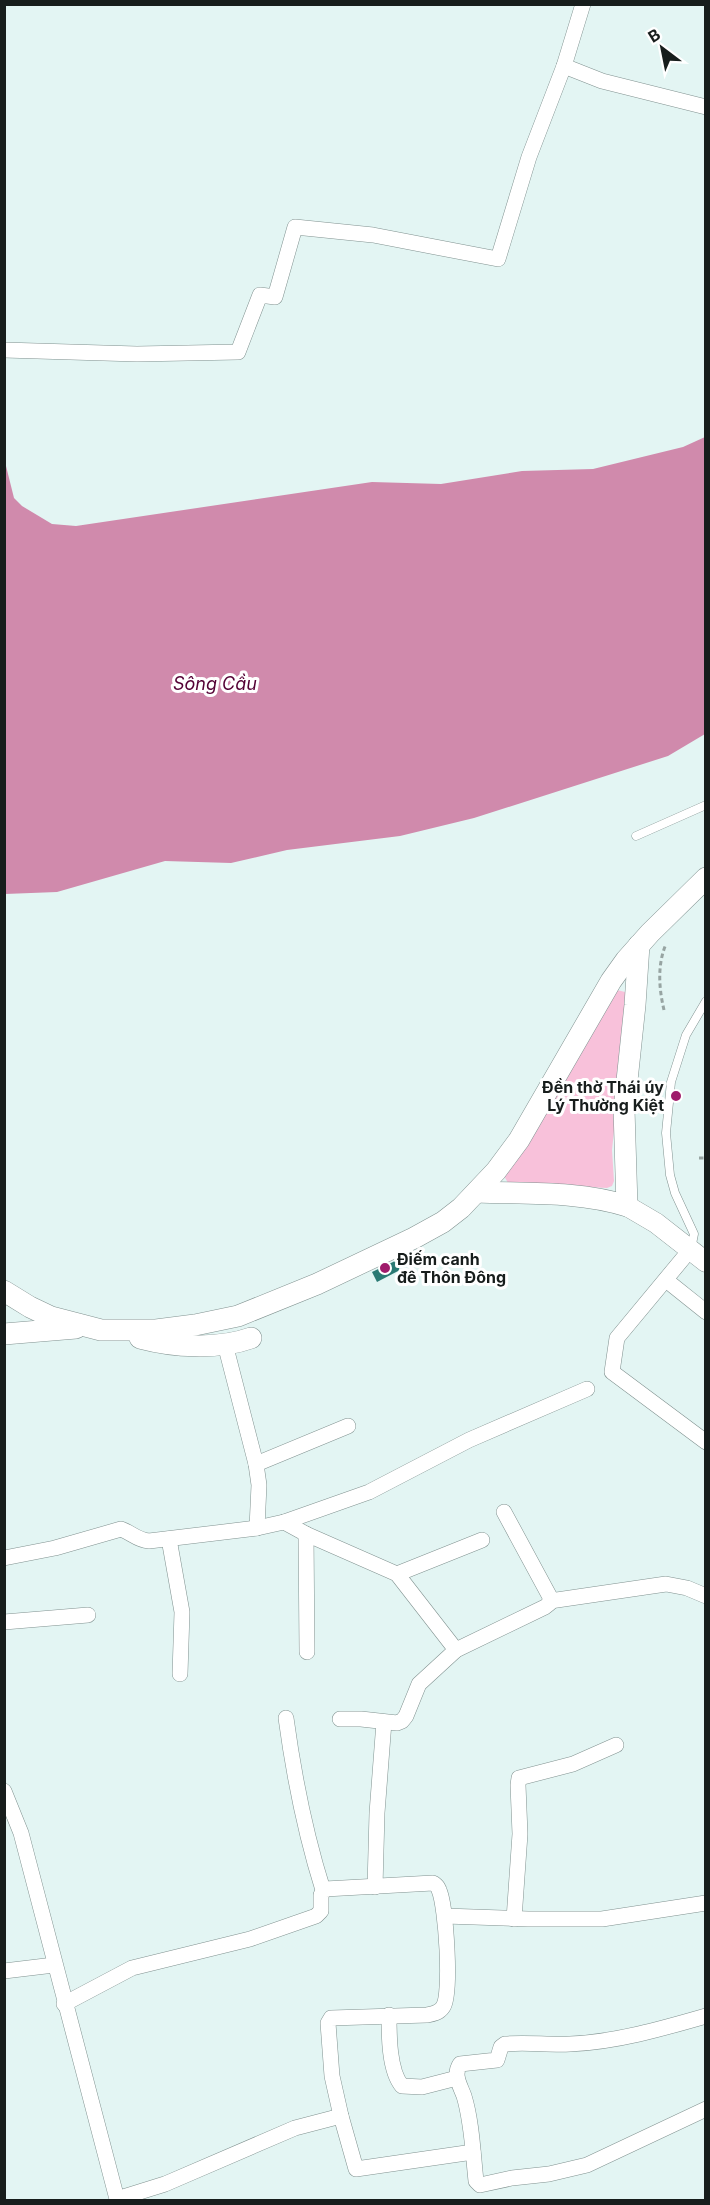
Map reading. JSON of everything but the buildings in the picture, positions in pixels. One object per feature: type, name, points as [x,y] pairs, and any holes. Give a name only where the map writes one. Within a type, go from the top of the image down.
[{"type":"main road","points":[[4,1292],[51,1317],[82,1327],[156,1330],[195,1325],[238,1316],[317,1284],[443,1222],[477,1192],[519,1140],[611,981],[639,945],[705,878]]},
{"type":"main road","points":[[477,1192],[585,1196],[627,1206],[624,1109],[636,1005],[639,945]]},
{"type":"main road","points":[[4,1334],[82,1327]]},
{"type":"main road","points":[[114,1330],[174,1344],[225,1344],[251,1338]]},
{"type":"street","points":[[4,350],[138,354],[238,352],[260,296],[275,297],[295,227],[373,236],[498,259],[529,157],[564,66],[583,4]]},
{"type":"street","points":[[564,66],[602,81],[705,107]]},
{"type":"street","points":[[627,1206],[656,1224],[698,1256],[666,1280],[617,1338],[612,1372],[705,1442]]},
{"type":"street","points":[[666,1280],[705,1312]]},
{"type":"street","points":[[4,1284],[30,1307]]},
{"type":"street","points":[[225,1344],[256,1464],[257,1527]]},
{"type":"street","points":[[4,1558],[55,1548],[121,1529],[140,1540],[149,1541],[284,1522],[369,1492],[469,1440],[587,1389]]},
{"type":"street","points":[[256,1464],[348,1426]]},
{"type":"street","points":[[504,1512],[550,1601]]},
{"type":"street","points":[[284,1522],[397,1574],[456,1650]]},
{"type":"street","points":[[306,1534],[307,1652]]},
{"type":"street","points":[[169,1539],[181,1600],[180,1674]]},
{"type":"street","points":[[397,1574],[482,1540]]},
{"type":"street","points":[[340,1719],[400,1723],[404,1719],[418,1684],[456,1650],[545,1608],[550,1601],[666,1584],[687,1588],[705,1596]]},
{"type":"street","points":[[4,1622],[88,1615]]},
{"type":"street","points":[[64,2004],[132,1968],[250,1939],[318,1915],[321,1911],[323,1890],[311,1853],[295,1784],[286,1718]]},
{"type":"street","points":[[375,1887],[377,1813],[384,1722]]},
{"type":"street","points":[[514,1919],[520,1834],[519,1779],[523,1776],[573,1764],[616,1745]]},
{"type":"street","points":[[4,1791],[21,1833],[116,2200],[165,2184],[295,2128],[341,2116]]},
{"type":"street","points":[[323,1890],[433,1883],[440,1892],[445,1916],[448,1993],[442,2008],[427,2015],[334,2017],[328,2020],[332,2076],[357,2169],[473,2152]]},
{"type":"street","points":[[445,1916],[602,1919],[705,1903]]},
{"type":"street","points":[[4,1971],[54,1965]]},
{"type":"street","points":[[389,2015],[392,2059],[400,2083],[408,2087],[422,2087],[457,2078]]},
{"type":"street","points":[[705,2016],[607,2041],[570,2044],[505,2044],[501,2047],[497,2060],[460,2064],[457,2068],[457,2078],[465,2099],[476,2181],[480,2185],[512,2178],[549,2174],[587,2165],[705,2109]]},
{"type":"lane","points":[[636,836],[705,805]]},
{"type":"lane","points":[[698,1256],[694,1234],[675,1193],[670,1175],[666,1133],[671,1082],[686,1035],[705,1001]]},
{"type":"path","points":[[664,1010],[660,992],[661,962],[668,939]]},
{"type":"path","points":[[699,1158],[705,1158]]},
{"type":"shaded area","points":[[617,990],[625,992],[627,1007],[612,1150],[614,1181],[612,1186],[607,1188],[508,1183],[503,1174]]},
{"type":"water","name":"Sông Cầu","points":[[705,437],[705,734],[668,756],[474,818],[400,836],[287,850],[231,863],[165,861],[57,892],[5,894],[5,462],[14,498],[22,506],[52,524],[76,526],[372,482],[441,484],[522,471],[593,469],[683,447]]},
{"type":"place","name":"Đền thờ Thái úy Lý Thường Kiệt","points":[[676,1096]]},
{"type":"place","name":"Điếm canh đê Thôn Đông","points":[[385,1268]]}]
